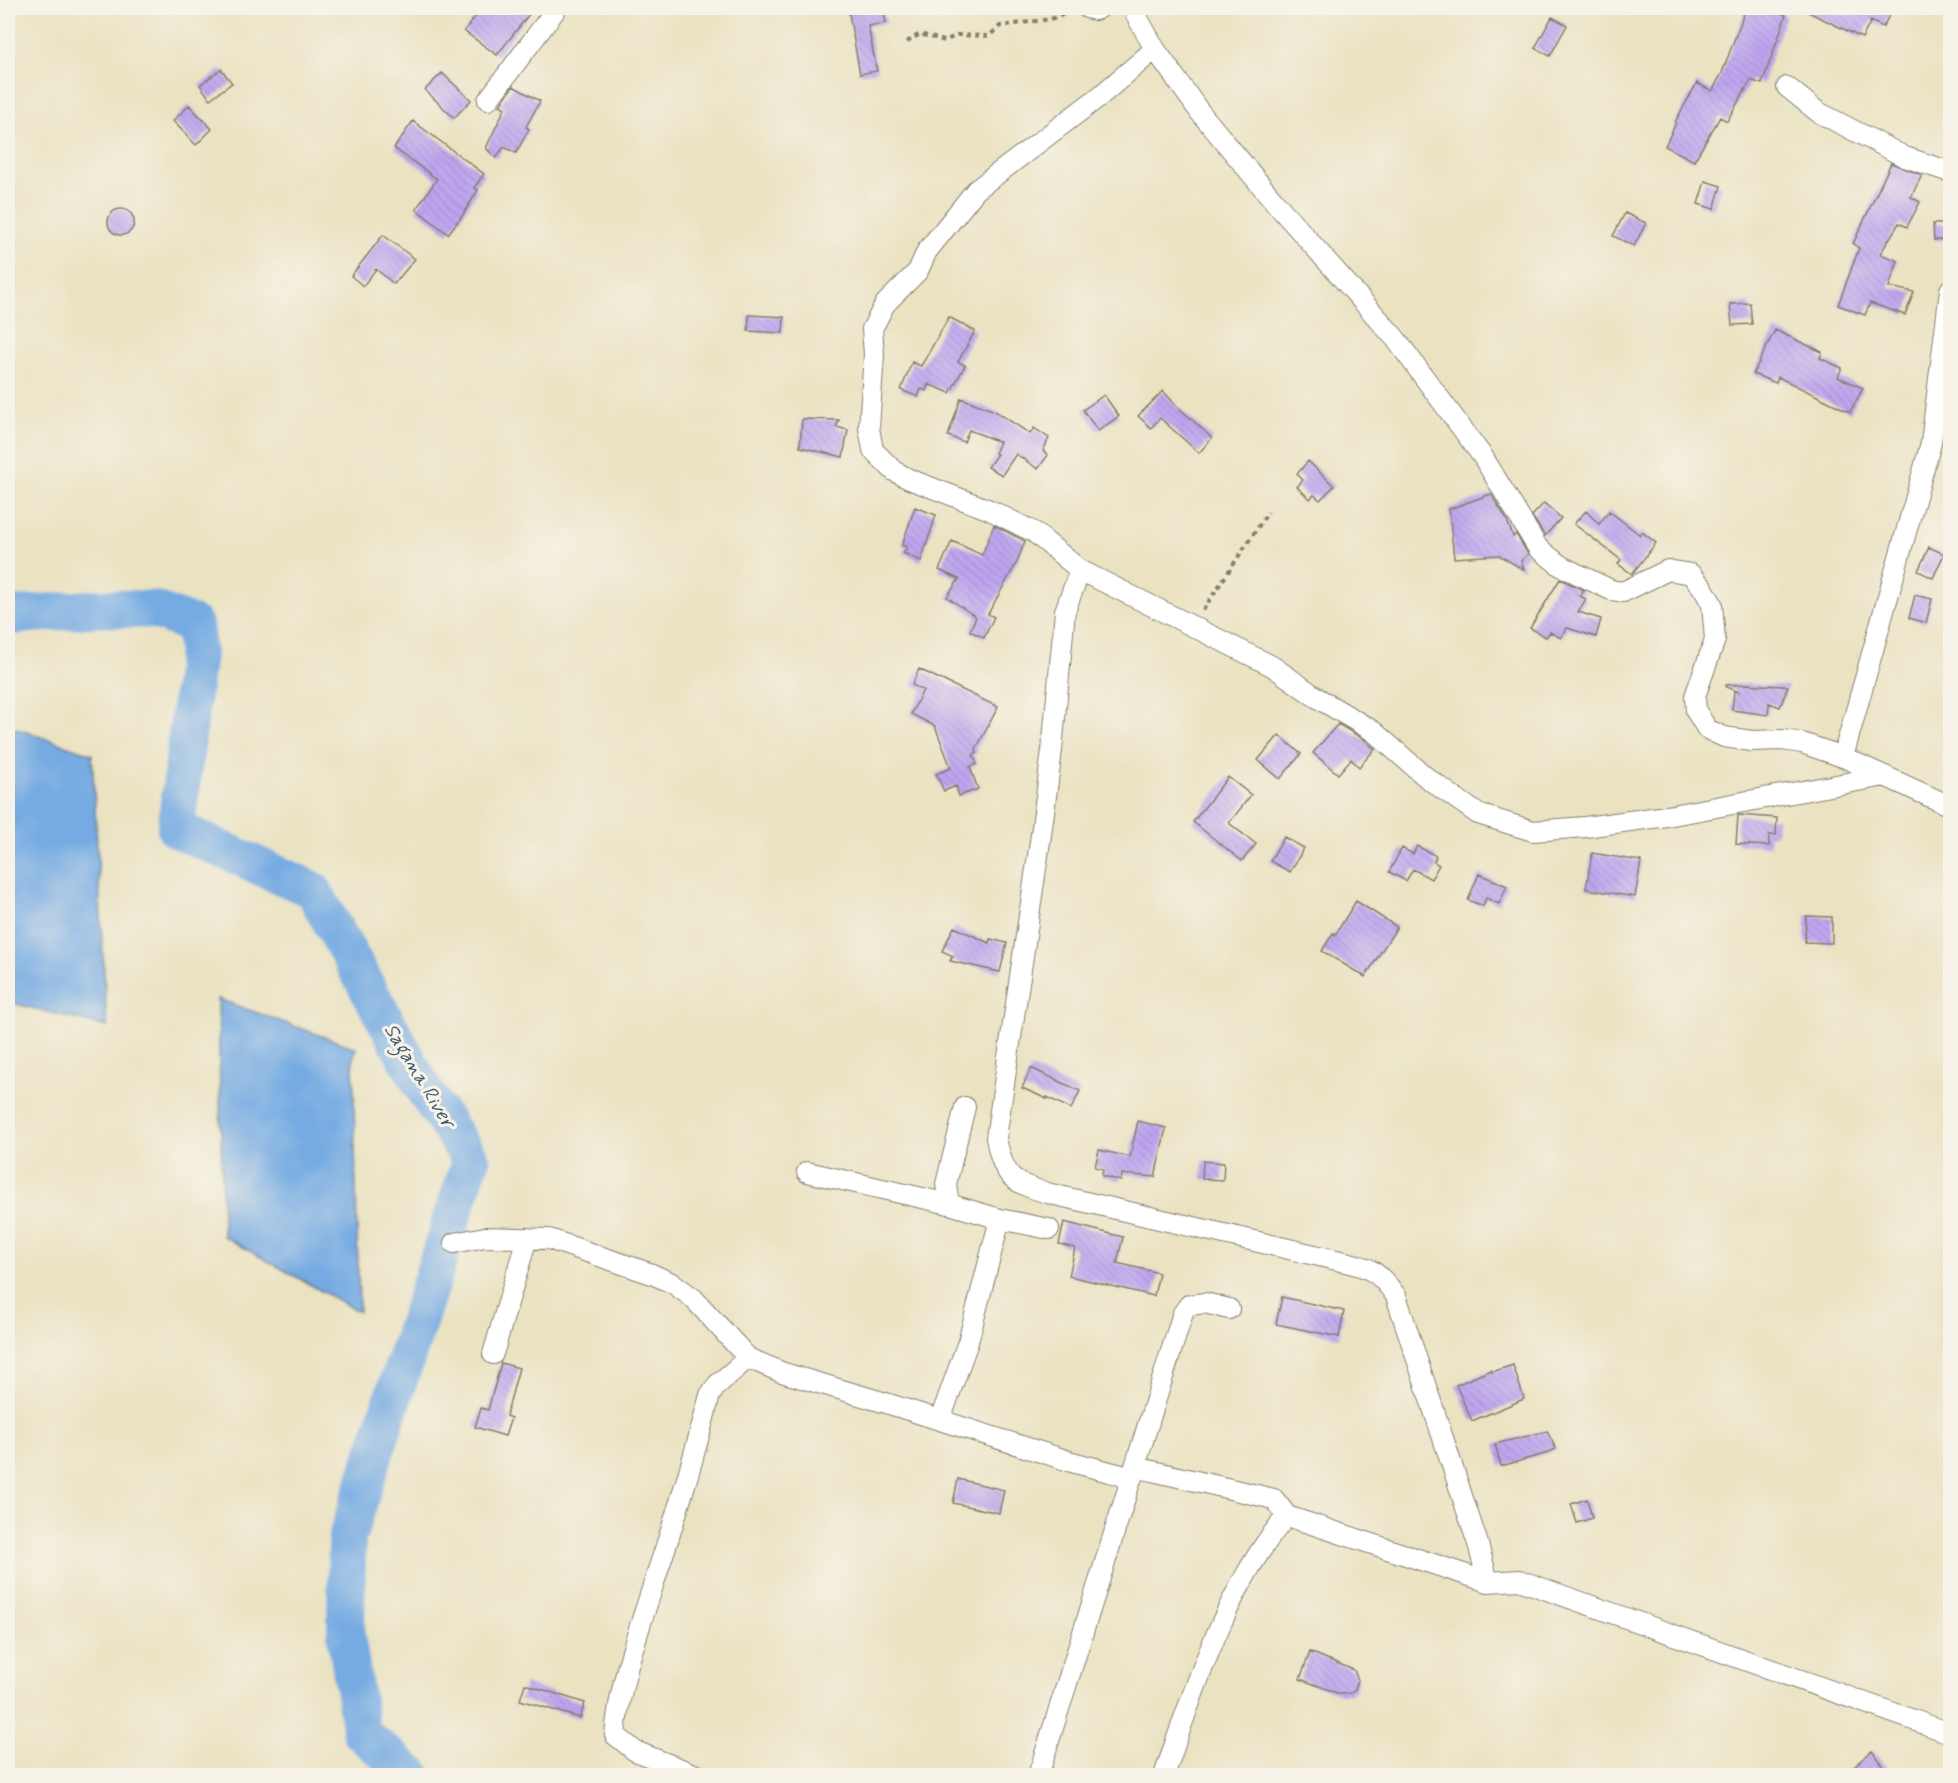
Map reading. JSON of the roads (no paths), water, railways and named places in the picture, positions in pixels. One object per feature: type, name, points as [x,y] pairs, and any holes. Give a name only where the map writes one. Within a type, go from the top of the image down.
[{"type":"street","points":[[488,100],[557,8]]},
{"type":"street","points":[[1087,8],[1095,10],[1100,8]]},
{"type":"street","points":[[1134,8],[1155,49],[1199,111],[1279,207],[1395,338],[1483,457],[1538,548],[1561,566],[1611,590],[1623,592],[1668,570],[1691,574],[1703,588],[1712,604],[1715,640],[1695,696],[1696,711],[1707,729],[1724,737],[1752,741],[1783,740],[1802,743],[1843,757],[1950,806]]},
{"type":"street","points":[[1155,49],[1100,96],[976,190],[927,251],[918,270],[885,304],[872,329],[874,354],[869,428],[873,450],[894,471],[990,510],[1034,532],[1080,570],[1272,666],[1316,697],[1373,731],[1427,778],[1478,814],[1533,831],[1585,827],[1667,816],[1885,776]]},
{"type":"street","points":[[1787,87],[1818,112],[1905,157],[1950,172]]},
{"type":"street","points":[[1843,757],[1931,443],[1950,290]]},
{"type":"street","points":[[1080,570],[1065,611],[1048,782],[996,1138],[999,1155],[1011,1177],[1022,1185],[1051,1194],[1332,1258],[1374,1271],[1396,1296],[1478,1544],[1488,1582]]},
{"type":"street","points":[[949,1204],[946,1184],[965,1107]]},
{"type":"street","points":[[807,1172],[949,1204],[1000,1220],[1049,1229]]},
{"type":"street","points":[[940,1420],[968,1342],[1000,1220]]},
{"type":"street","points":[[454,1243],[485,1238],[549,1239],[652,1274],[674,1284],[693,1298],[748,1358],[781,1372],[1072,1462],[1274,1499],[1287,1516],[1488,1582],[1519,1580],[1950,1733]]},
{"type":"street","points":[[493,1354],[527,1238]]},
{"type":"street","points":[[1038,1776],[1183,1313],[1189,1305],[1205,1303],[1229,1309]]},
{"type":"street","points":[[699,1776],[635,1751],[615,1735],[630,1657],[663,1556],[710,1395],[717,1384],[748,1358]]},
{"type":"street","points":[[1164,1776],[1189,1704],[1222,1623],[1274,1530],[1287,1516]]},
{"type":"water","points":[[8,726],[92,754],[107,1027],[8,1002]]},
{"type":"water","points":[[218,999],[356,1048],[353,1058],[359,1312],[223,1236]]},
{"type":"waterway","name":"Sagana River","points":[[8,616],[101,608],[155,610],[194,625],[197,652],[176,829],[313,890],[426,1093],[471,1160],[347,1538],[346,1635],[361,1733],[413,1776]]}]
